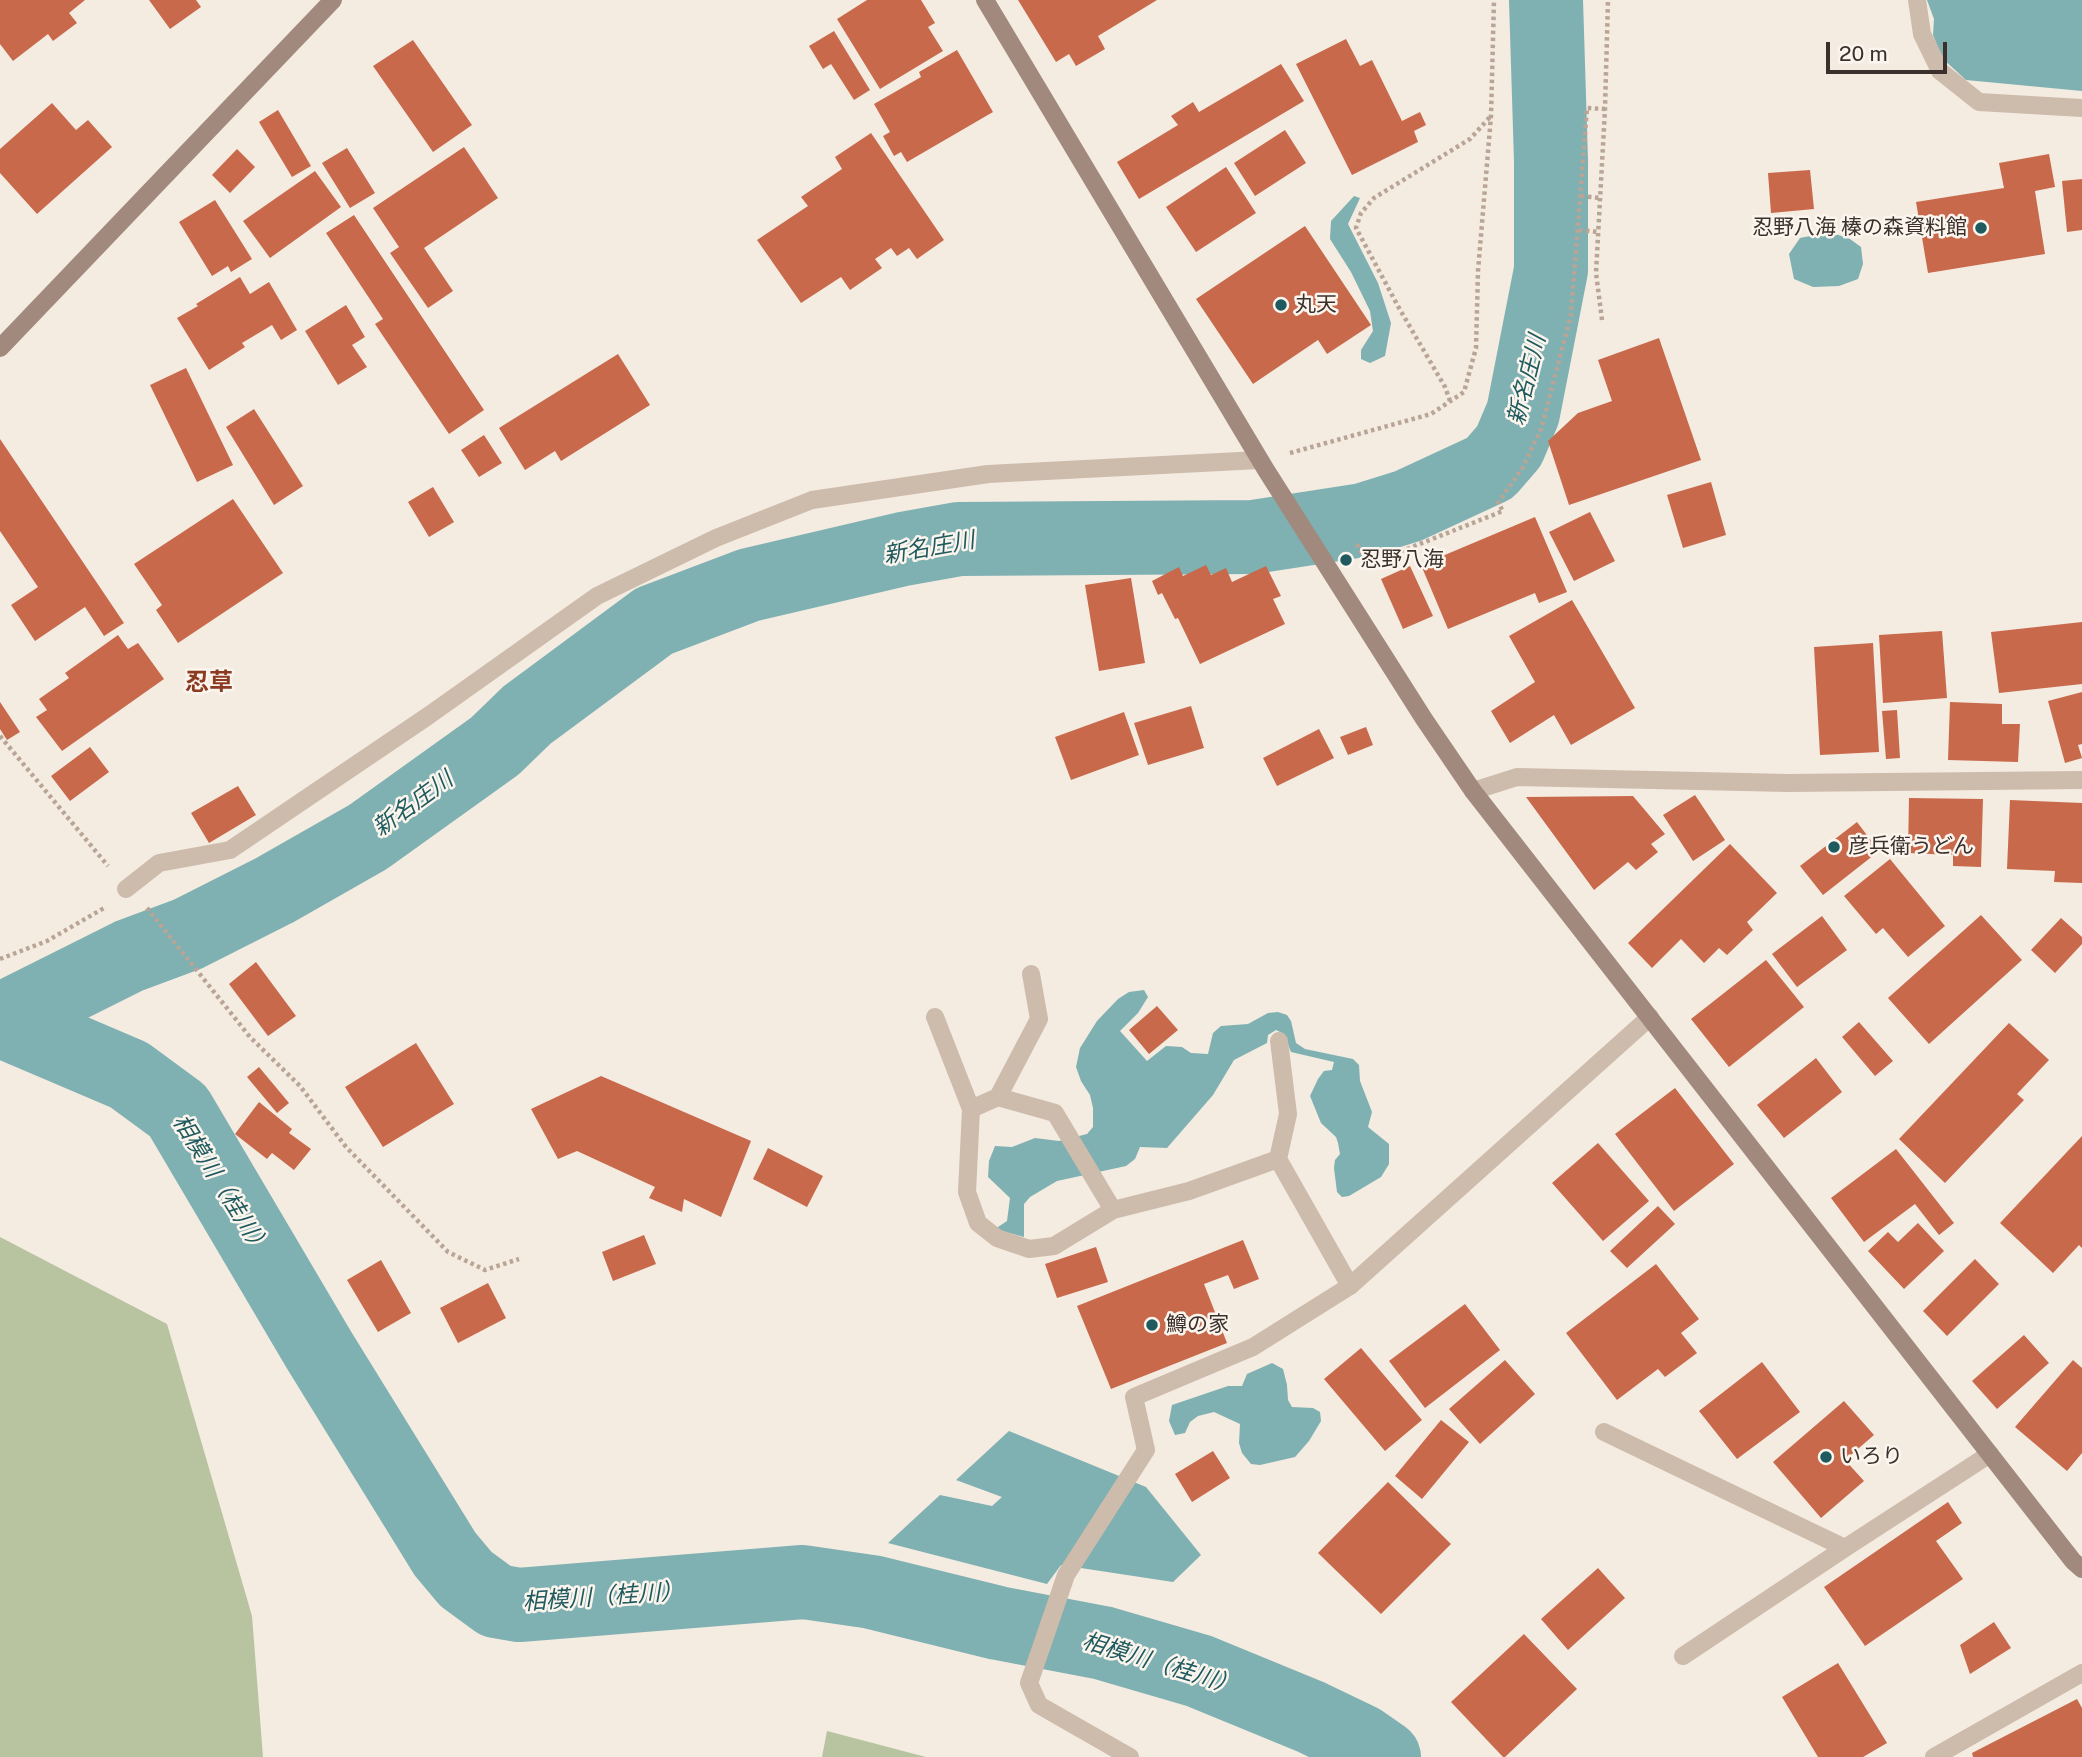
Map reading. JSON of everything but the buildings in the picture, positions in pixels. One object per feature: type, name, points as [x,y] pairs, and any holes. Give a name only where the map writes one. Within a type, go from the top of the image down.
[{"type":"street","points":[[0,348],[333,0]]},
{"type":"street","points":[[985,0],[1329,572],[1473,791],[2073,1561],[2082,1569]]},
{"type":"street","points":[[1917,0],[1922,34],[1940,71],[1979,102],[2082,108]]},
{"type":"street","points":[[133,894],[159,863],[230,850],[428,716],[597,596],[716,537],[812,500],[988,474],[1263,465]]},
{"type":"street","points":[[1473,791],[1517,777],[1788,783],[2082,780]]},
{"type":"street","points":[[999,1097],[1039,1019],[1031,974]]},
{"type":"street","points":[[935,1017],[971,1109],[967,1192],[978,1223],[997,1238],[1029,1249],[1054,1245],[1113,1210],[1189,1191],[1278,1159]]},
{"type":"street","points":[[1130,1757],[1039,1705],[1029,1684],[1066,1575],[1146,1450],[1134,1397],[1253,1347],[1350,1286],[1650,1017]]},
{"type":"street","points":[[1279,1041],[1287,1114],[1278,1159],[1350,1286]]},
{"type":"street","points":[[971,1109],[999,1097],[1055,1113],[1113,1210]]},
{"type":"street","points":[[1604,1432],[1845,1548]]},
{"type":"street","points":[[1683,1656],[1990,1454]]},
{"type":"street","points":[[1934,1757],[2082,1673]]},
{"type":"path","points":[[1263,465],[1431,414],[1464,392],[1476,348],[1478,271],[1491,116],[1494,0]]},
{"type":"path","points":[[1602,320],[1596,273],[1608,0]]},
{"type":"path","points":[[1357,544],[1366,562],[1407,549],[1503,511],[1499,503],[1522,467],[1541,429],[1571,316],[1587,108],[1605,109]]},
{"type":"path","points":[[1450,401],[1440,377],[1356,228],[1361,213],[1374,198],[1471,138],[1491,116]]},
{"type":"path","points":[[1581,196],[1601,198]]},
{"type":"path","points":[[1579,230],[1598,232]]},
{"type":"path","points":[[0,736],[250,1037],[300,1086],[346,1147],[448,1252],[485,1270],[519,1259]]},
{"type":"path","points":[[0,959],[47,941],[133,894]]},
{"type":"green space","points":[[0,1237],[167,1324],[252,1616],[263,1757],[0,1757]]},
{"type":"green space","points":[[827,1731],[926,1757],[822,1757]]},
{"type":"water","points":[[1927,0],[2082,0],[2082,91],[1966,80],[1942,58],[1933,35],[1934,19]]},
{"type":"water","points":[[1354,196],[1360,198],[1348,224],[1378,283],[1391,323],[1385,356],[1370,363],[1361,359],[1361,350],[1373,331],[1370,311],[1351,272],[1330,239],[1331,221]]},
{"type":"water","points":[[1830,232],[1850,239],[1861,247],[1863,264],[1858,279],[1839,286],[1813,287],[1794,279],[1789,254],[1800,238]]},
{"type":"water","points":[[1144,990],[1148,997],[1138,1013],[1120,1031],[1147,1061],[1166,1046],[1182,1047],[1191,1053],[1208,1054],[1213,1033],[1221,1026],[1248,1024],[1268,1013],[1278,1012],[1287,1015],[1296,1043],[1305,1049],[1353,1059],[1359,1065],[1360,1081],[1372,1112],[1368,1127],[1389,1144],[1389,1164],[1381,1177],[1349,1196],[1342,1197],[1337,1192],[1334,1168],[1335,1160],[1340,1154],[1338,1143],[1336,1137],[1321,1123],[1310,1096],[1318,1079],[1324,1071],[1332,1070],[1334,1062],[1291,1052],[1284,1034],[1276,1030],[1268,1035],[1267,1043],[1234,1060],[1213,1095],[1167,1148],[1140,1147],[1135,1159],[1126,1166],[1057,1181],[1030,1197],[1024,1204],[1024,1237],[995,1229],[1007,1221],[1010,1198],[988,1177],[989,1161],[995,1146],[1012,1147],[1035,1138],[1059,1141],[1087,1134],[1093,1127],[1093,1108],[1090,1095],[1076,1067],[1080,1048],[1097,1021],[1118,999],[1129,992]]},
{"type":"water","points":[[1272,1363],[1283,1369],[1288,1400],[1292,1407],[1313,1408],[1320,1412],[1321,1421],[1295,1457],[1260,1465],[1251,1464],[1242,1453],[1239,1443],[1240,1424],[1214,1412],[1198,1416],[1190,1422],[1185,1433],[1175,1435],[1169,1421],[1172,1405],[1228,1386],[1242,1386],[1247,1374]]},
{"type":"water","points":[[1009,1431],[1146,1487],[1201,1555],[1173,1582],[1061,1565],[1047,1584],[888,1543],[940,1495],[992,1506],[1002,1497],[956,1480]]},
{"type":"waterway","name":"新名庄川","points":[[1,1020],[129,956],[188,934],[275,890],[368,837],[495,746],[527,715],[654,621],[749,585],[903,549],[959,539],[1253,537],[1363,520],[1408,506],[1490,468],[1509,446],[1523,413],[1551,270],[1546,0]]},
{"type":"waterway","name":"相模川（桂川）","points":[[0,1020],[129,1075],[178,1111],[319,1350],[445,1554],[466,1579],[496,1601],[519,1605],[803,1582],[872,1592],[998,1623],[1103,1643],[1199,1671],[1311,1717],[1361,1741],[1384,1757]]},
{"type":"place","name":"忍野八海 榛の森資料館","points":[[1981,228]]},
{"type":"place","name":"丸天","points":[[1281,305]]},
{"type":"place","name":"忍野八海","points":[[1346,560]]},
{"type":"place","name":"彦兵衛うどん","points":[[1834,847]]},
{"type":"place","name":"鱒の家","points":[[1152,1325]]},
{"type":"place","name":"いろり","points":[[1826,1457]]},
{"type":"district","name":"忍草","points":[[209,683]]}]
